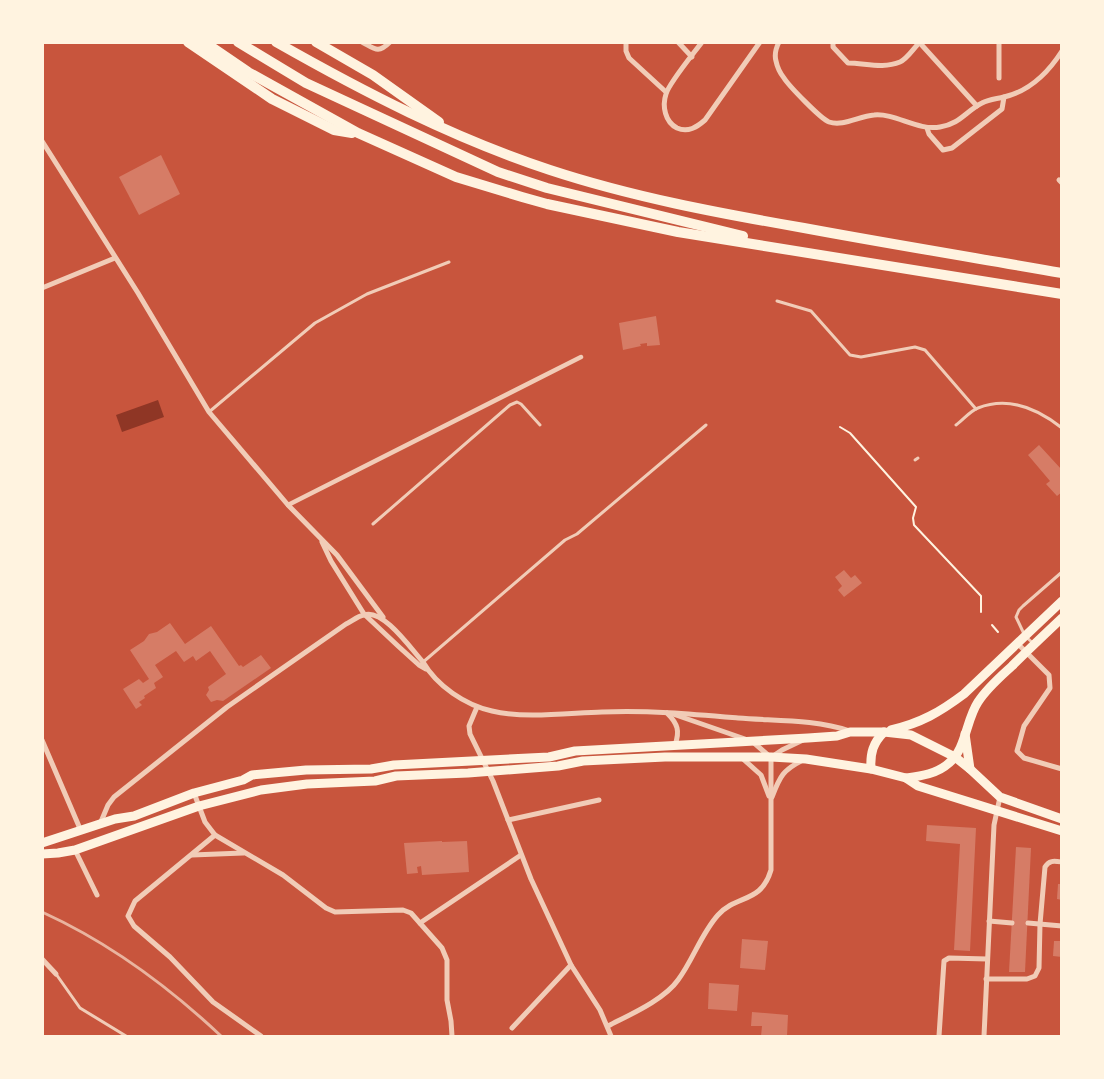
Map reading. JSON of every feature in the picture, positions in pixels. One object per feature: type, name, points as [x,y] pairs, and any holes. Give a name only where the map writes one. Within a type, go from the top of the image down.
[{"type":"highway","points":[[188,42],[272,98],[334,130],[358,133]]},
{"type":"highway","points":[[204,42],[248,72],[358,133],[456,177],[547,204],[678,232],[1062,294]]},
{"type":"highway","points":[[238,42],[306,83],[498,172],[547,188],[810,252]]},
{"type":"highway","points":[[276,42],[342,80],[400,109],[458,135],[550,170],[646,197],[747,218],[1062,273]]},
{"type":"highway","points":[[316,42],[373,75],[458,135]]},
{"type":"main road","points":[[871,769],[872,750],[875,741],[884,732],[912,725],[947,707],[964,694],[1062,601]]},
{"type":"main road","points":[[906,778],[924,775],[937,770],[948,764],[955,757],[978,702],[993,684],[1062,618]]},
{"type":"main road","points":[[42,843],[115,819],[134,816],[194,793],[243,780],[252,775],[306,770],[371,769],[394,765],[549,757],[576,751],[753,742],[837,736],[850,732],[884,732],[911,735],[955,757],[970,768],[1000,797],[1062,819]]},
{"type":"main road","points":[[965,733],[970,768]]},
{"type":"main road","points":[[42,854],[75,850],[199,806],[261,790],[307,784],[375,781],[396,776],[489,772],[558,766],[584,761],[665,758],[771,757],[806,759],[871,769],[906,778],[918,786],[1062,831]]},
{"type":"street","points":[[362,42],[376,50],[382,49],[390,42]]},
{"type":"street","points":[[626,42],[626,51],[629,58],[666,92]]},
{"type":"street","points":[[678,42],[692,57]]},
{"type":"street","points":[[702,42],[666,92],[664,106],[666,115],[676,128],[684,130],[697,127],[705,120],[760,42]]},
{"type":"street","points":[[779,42],[775,50],[775,60],[784,79],[824,120],[837,124],[874,114],[927,128],[949,125],[992,98],[1004,97],[1029,86],[1042,77],[1062,51]]},
{"type":"street","points":[[833,42],[833,47],[848,63],[877,66],[900,62],[919,43],[977,106]]},
{"type":"street","points":[[999,42],[999,78]]},
{"type":"street","points":[[927,128],[929,134],[943,150],[952,148],[1002,109],[1004,97]]},
{"type":"street","points":[[42,141],[210,412],[288,505],[337,555],[385,620],[421,664]]},
{"type":"street","points":[[42,288],[115,258]]},
{"type":"street","points":[[288,505],[582,357]]},
{"type":"street","points":[[321,539],[331,561],[364,614],[455,694],[477,707],[494,712],[522,714],[665,711],[802,722],[837,727],[850,732]]},
{"type":"street","points":[[100,824],[114,797],[227,707],[346,624],[364,614],[370,614],[385,620]]},
{"type":"street","points":[[1017,643],[1049,675],[1050,688],[1024,726],[1017,751],[1024,758],[1062,769]]},
{"type":"street","points":[[477,707],[469,726],[470,734],[484,760],[522,855],[571,966],[600,1010],[611,1036]]},
{"type":"street","points":[[665,711],[753,742],[771,757]]},
{"type":"street","points":[[665,711],[676,722],[679,731],[675,746]]},
{"type":"street","points":[[771,757],[808,738]]},
{"type":"street","points":[[42,740],[80,831]]},
{"type":"street","points":[[742,757],[761,775],[770,800]]},
{"type":"street","points":[[608,1026],[660,996],[678,982],[718,914],[763,889],[768,881],[771,870],[771,757]]},
{"type":"street","points":[[770,800],[779,778],[785,771],[806,759]]},
{"type":"street","points":[[194,793],[205,822],[215,835],[284,875],[326,908],[335,912],[403,910],[412,913],[442,948],[447,960],[446,1000],[452,1036]]},
{"type":"street","points":[[984,1036],[994,825],[1000,797]]},
{"type":"street","points":[[508,820],[599,800]]},
{"type":"street","points":[[215,835],[135,901],[128,916],[134,926],[176,963],[213,1002],[261,1036]]},
{"type":"street","points":[[75,850],[97,895]]},
{"type":"street","points":[[191,856],[244,853]]},
{"type":"street","points":[[420,923],[522,855]]},
{"type":"street","points":[[986,979],[1027,979],[1035,976],[1039,968],[1040,924],[1045,867],[1051,861],[1062,862]]},
{"type":"street","points":[[989,921],[1012,923]]},
{"type":"street","points":[[1028,923],[1062,926]]},
{"type":"street","points":[[939,1036],[944,961],[949,958],[987,959]]},
{"type":"street","points":[[42,959],[56,974]]},
{"type":"street","points":[[512,1028],[571,966]]},
{"type":"lane","points":[[210,412],[315,323],[367,294],[448,262]]},
{"type":"lane","points":[[776,301],[811,311],[850,354],[861,357],[915,347],[925,350],[976,409]]},
{"type":"lane","points":[[372,524],[510,405],[517,402],[521,404],[540,425]]},
{"type":"lane","points":[[956,425],[976,409],[995,404],[1016,404],[1048,417],[1062,428]]},
{"type":"lane","points":[[421,664],[565,540],[577,534],[706,425]]},
{"type":"lane","points":[[1034,644],[1025,636],[1016,617],[1019,610],[1062,572]]},
{"type":"lane","points":[[56,974],[80,1008],[126,1036]]},
{"type":"path","points":[[840,427],[850,433],[916,507],[913,518],[914,524],[981,596],[981,612]]},
{"type":"path","points":[[992,625],[998,632]]},
{"type":"shaded area","points":[[158,400],[164,417],[122,432],[116,415]]},
{"type":"building","points":[[161,155],[180,194],[139,215],[119,177]]},
{"type":"building","points":[[656,316],[660,345],[647,346],[647,343],[623,350],[619,323]]},
{"type":"building","points":[[1039,445],[1062,470],[1062,492],[1057,496],[1046,484],[1050,481],[1028,455]]},
{"type":"building","points":[[844,570],[851,578],[855,575],[862,583],[844,597],[838,590],[842,586],[835,577]]},
{"type":"building","points":[[170,623],[185,644],[211,626],[239,666],[243,667],[261,655],[271,668],[223,701],[211,702],[206,695],[209,690],[208,687],[226,674],[210,651],[196,661],[193,656],[184,662],[176,651],[155,665],[163,677],[154,683],[156,688],[144,696],[145,698],[139,702],[142,705],[136,709],[123,689],[139,679],[143,683],[149,679],[130,650],[144,641],[149,634],[157,632]]},
{"type":"building","points":[[927,825],[976,828],[970,951],[954,950],[960,844],[926,841]]},
{"type":"building","points":[[467,841],[469,872],[422,875],[421,866],[417,867],[418,873],[407,874],[404,843]]},
{"type":"building","points":[[1016,847],[1031,848],[1025,972],[1009,972]]},
{"type":"building","points":[[1058,884],[1062,884],[1062,900],[1057,899]]},
{"type":"building","points":[[742,939],[768,941],[765,970],[740,968]]},
{"type":"building","points":[[1054,941],[1062,941],[1062,957],[1053,956]]},
{"type":"building","points":[[709,983],[739,985],[737,1011],[708,1009]]},
{"type":"building","points":[[752,1012],[788,1015],[787,1036],[761,1036],[762,1026],[751,1026]]},
{"type":"railway","points":[[42,912],[91,937],[137,967],[180,1000],[221,1036]]}]
